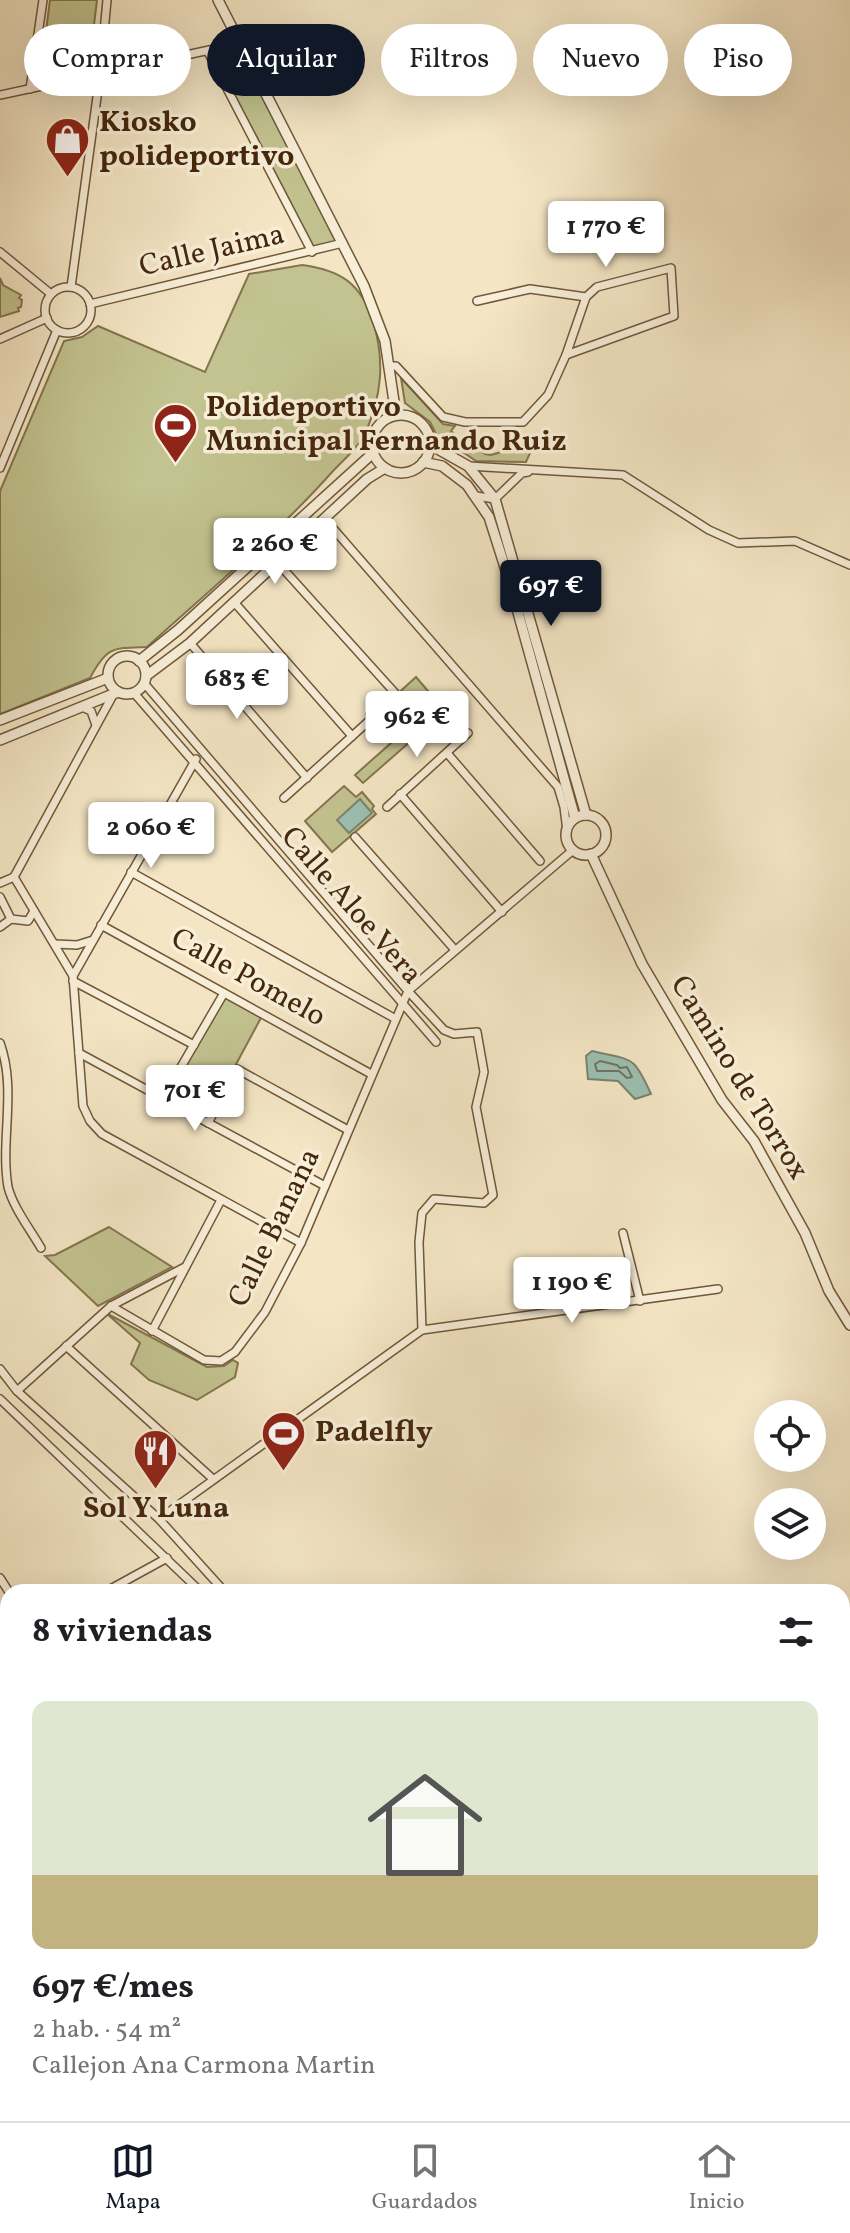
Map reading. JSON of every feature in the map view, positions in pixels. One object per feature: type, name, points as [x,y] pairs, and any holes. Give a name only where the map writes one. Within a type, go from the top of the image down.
[{"type":"street","points":[[39,24],[43,0]]},
{"type":"street","points":[[105,24],[107,0]]},
{"type":"street","points":[[218,0],[231,24]]},
{"type":"street","points":[[0,95],[24,90]]},
{"type":"street","points":[[71,287],[97,96]]},
{"type":"street","points":[[231,96],[312,252]]},
{"type":"street","points":[[269,96],[364,286],[385,341],[396,415]]},
{"type":"street","name":"Calle Jaima","points":[[90,304],[343,243]]},
{"type":"street","points":[[0,252],[51,294]]},
{"type":"street","points":[[389,366],[396,366],[443,417],[465,422],[523,422],[548,395],[586,297],[597,287],[671,268],[674,316],[566,355]]},
{"type":"street","points":[[71,287],[80,290],[90,304],[88,321],[74,332],[57,330],[47,318],[45,310],[51,294],[71,287]]},
{"type":"street","points":[[477,301],[530,289],[586,297]]},
{"type":"street","points":[[0,339],[47,318]]},
{"type":"street","points":[[0,468],[57,330]]},
{"type":"street","points":[[423,462],[429,444],[428,434],[415,419],[396,415],[387,419],[374,433],[373,453],[385,468],[405,472],[423,462],[442,466],[476,496],[489,517],[575,818]]},
{"type":"street","points":[[429,444],[468,466],[495,499],[586,815]]},
{"type":"street","points":[[139,661],[178,630],[373,453]]},
{"type":"street","points":[[468,466],[623,475],[709,530],[738,543],[795,541],[850,565]]},
{"type":"street","points":[[0,740],[115,694],[134,693],[367,479],[385,468]]},
{"type":"street","points":[[495,499],[522,473],[548,470]]},
{"type":"street","points":[[476,496],[495,499]]},
{"type":"street","points":[[324,518],[558,787],[564,807],[567,840],[573,850],[591,854],[603,847],[607,836],[601,821],[586,815],[575,818],[567,831]]},
{"type":"street","points":[[277,562],[395,693],[284,798]]},
{"type":"street","points":[[234,602],[352,736]]},
{"type":"street","points":[[190,643],[307,778]]},
{"type":"street","points":[[115,694],[108,670],[118,659],[125,656],[139,661],[144,668],[145,680]]},
{"type":"street","points":[[0,720],[108,678]]},
{"type":"street","name":"Calle Aloe Vera","points":[[145,680],[200,749],[444,1030],[454,1034],[477,1032],[484,1072],[476,1107],[493,1195],[484,1203],[434,1199],[422,1213],[419,1242],[422,1330]]},
{"type":"street","name":"Calle Aloe Vera","points":[[134,693],[436,1042]]},
{"type":"street","points":[[0,883],[14,877],[115,694]]},
{"type":"street","points":[[82,707],[91,711],[97,727]]},
{"type":"street","points":[[387,807],[468,733]]},
{"type":"street","points":[[73,979],[200,749]]},
{"type":"street","points":[[447,753],[540,861]]},
{"type":"street","points":[[541,768],[551,768],[559,761]]},
{"type":"street","points":[[400,794],[502,912]]},
{"type":"street","points":[[355,837],[455,950]]},
{"type":"street","points":[[408,991],[573,850]]},
{"type":"street","name":"Camino de Torrox","points":[[591,854],[642,964],[722,1100],[754,1141],[805,1233],[829,1291],[850,1325]]},
{"type":"street","points":[[131,872],[394,1018]]},
{"type":"street","points":[[14,877],[73,979],[83,1106],[90,1121],[102,1134],[301,1243]]},
{"type":"street","points":[[0,897],[11,919]]},
{"type":"street","points":[[0,927],[11,919],[28,921],[34,911]]},
{"type":"street","name":"Calle Pomelo","points":[[101,925],[371,1074]]},
{"type":"street","points":[[55,944],[77,945],[93,940]]},
{"type":"street","points":[[73,979],[194,1045]]},
{"type":"street","name":"Calle Banana","points":[[111,1306],[204,1360],[221,1361],[235,1352],[265,1312],[301,1243],[408,991]]},
{"type":"street","points":[[163,1098],[224,993]]},
{"type":"street","points":[[0,1043],[4,1053],[8,1100],[3,1153],[8,1188],[41,1248]]},
{"type":"street","points":[[79,1053],[325,1186]]},
{"type":"street","points":[[208,1123],[237,1069],[348,1130]]},
{"type":"street","points":[[0,1106],[8,1100]]},
{"type":"street","points":[[0,1195],[8,1188]]},
{"type":"street","points":[[152,1331],[221,1200]]},
{"type":"street","points":[[623,1233],[640,1301]]},
{"type":"street","points":[[17,1391],[111,1306],[185,1267]]},
{"type":"street","points":[[159,1519],[422,1330],[718,1289]]},
{"type":"street","points":[[66,1346],[213,1479]]},
{"type":"street","points":[[1,1373],[159,1519],[218,1584]]},
{"type":"street","points":[[0,1399],[193,1584]]},
{"type":"street","points":[[120,1584],[167,1558]]},
{"type":"green space","points":[[50,0],[97,0],[94,24],[47,24]]},
{"type":"green space","points":[[233,96],[265,96],[341,242],[313,250]]},
{"type":"green space","name":"Polideportivo Municipal Fernando Ruiz","points":[[302,265],[327,271],[347,281],[362,297],[373,321],[379,350],[380,378],[371,420],[362,439],[266,540],[147,647],[112,651],[101,660],[90,678],[0,714],[0,491],[64,341],[82,337],[98,326],[205,372],[249,274]]},
{"type":"green space","points":[[0,278],[3,285],[21,295],[19,298],[22,300],[19,311],[0,317]]},
{"type":"green space","points":[[401,378],[443,424],[455,426],[451,431],[467,446],[471,443],[491,455],[535,442],[526,462],[476,461],[454,446],[440,442],[430,422],[405,403]]},
{"type":"green space","points":[[416,677],[445,711],[363,783],[355,775],[391,743],[386,736],[396,727],[381,709]]},
{"type":"green space","points":[[344,786],[356,797],[362,792],[374,806],[372,809],[376,814],[332,852],[305,821]]},
{"type":"green space","points":[[225,996],[262,1016],[206,1120],[166,1097]]},
{"type":"green space","points":[[109,1227],[172,1267],[98,1306],[45,1256],[55,1255]]},
{"type":"green space","points":[[106,1313],[207,1367],[224,1366],[233,1360],[238,1363],[235,1377],[197,1400],[149,1380],[131,1364],[140,1343]]},
{"type":"water","points":[[360,799],[372,813],[349,833],[337,820]]},
{"type":"water","points":[[592,1051],[630,1061],[640,1072],[651,1094],[635,1099],[618,1081],[588,1079],[586,1056]]},
{"type":"place","name":"Kiosko polideportivo","points":[[68,179]]},
{"type":"place","name":"Polideportivo Municipal Fernando Ruiz","points":[[175,464]]},
{"type":"place","name":"Padelfly","points":[[284,1472]]},
{"type":"place","name":"Sol Y Luna","points":[[156,1490]]}]
